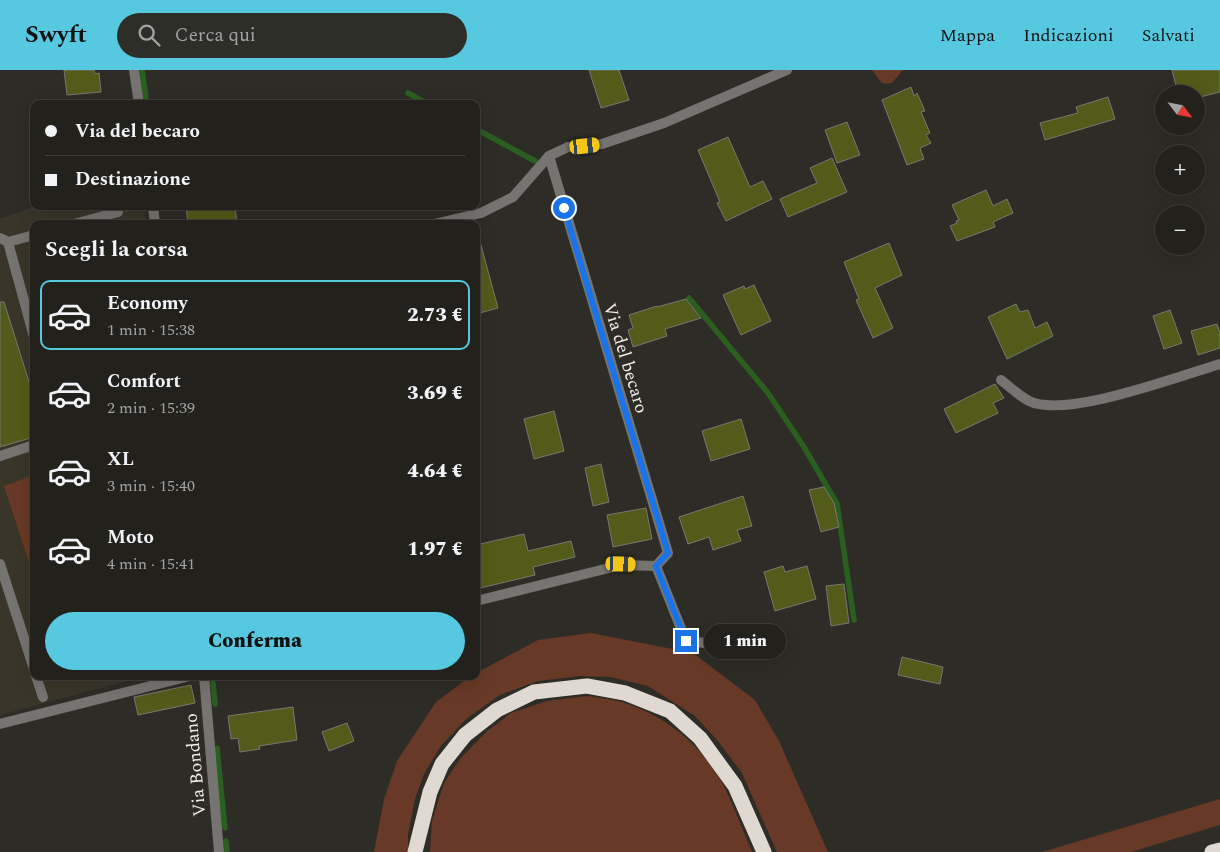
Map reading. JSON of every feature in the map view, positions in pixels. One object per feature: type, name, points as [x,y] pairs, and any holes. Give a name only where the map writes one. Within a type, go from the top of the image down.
[{"type":"highway","points":[[415,851],[430,792],[442,764],[465,735],[497,710],[534,692],[587,686],[625,693],[670,711],[700,738],[735,786],[764,852]]},
{"type":"highway","points":[[1212,852],[1220,850]]},
{"type":"street","points":[[134,70],[138,100]]},
{"type":"street","points":[[451,220],[481,213],[513,197],[549,156],[568,147],[602,144],[664,122],[787,70]]},
{"type":"street","name":"Via del becaro","points":[[549,156],[668,553],[656,566]]},
{"type":"street","points":[[89,220],[118,212]]},
{"type":"street","points":[[29,303],[4,240],[30,236]]},
{"type":"street","points":[[1001,380],[1029,401],[1049,406],[1112,398],[1220,364]]},
{"type":"street","points":[[0,456],[30,446]]},
{"type":"street","points":[[0,564],[30,657]]},
{"type":"street","points":[[480,600],[621,564],[656,566],[686,641],[725,645]]},
{"type":"street","points":[[37,680],[43,697]]},
{"type":"street","points":[[0,724],[174,680]]},
{"type":"street","name":"Via Bondano","points":[[204,680],[219,852]]},
{"type":"shaded area","points":[[872,70],[903,70],[892,83],[886,84],[881,82]]},
{"type":"shaded area","points":[[30,208],[30,210],[144,210],[146,220],[30,220],[30,680],[131,680],[0,715],[0,219]]},
{"type":"shaded area","points":[[30,476],[30,566],[4,486]]},
{"type":"shaded area","points":[[591,633],[693,653],[755,700],[779,741],[828,852],[777,852],[742,773],[718,741],[695,716],[648,686],[610,677],[581,676],[538,681],[500,695],[466,719],[440,747],[424,774],[415,799],[408,835],[408,852],[374,852],[384,799],[397,761],[436,702],[466,680],[480,680],[480,671],[538,640]]},
{"type":"shaded area","points":[[587,696],[618,701],[654,715],[669,724],[695,746],[725,788],[752,852],[430,852],[432,821],[444,783],[460,759],[486,732],[511,713],[547,701]]},
{"type":"shaded area","points":[[1220,799],[1220,825],[1131,852],[1042,852]]},
{"type":"building","points":[[64,70],[94,70],[95,74],[99,73],[101,92],[67,95]]},
{"type":"building","points":[[589,70],[619,70],[629,100],[601,108]]},
{"type":"building","points":[[1172,70],[1220,70],[1220,92],[1205,96],[1205,85],[1176,85]]},
{"type":"building","points":[[911,87],[914,96],[917,93],[925,111],[921,112],[930,133],[926,135],[931,143],[920,148],[924,159],[907,165],[882,100]]},
{"type":"building","points":[[1108,97],[1115,119],[1045,140],[1040,123],[1078,113],[1076,107]]},
{"type":"building","points":[[847,122],[860,155],[837,163],[825,130]]},
{"type":"building","points":[[728,137],[750,187],[763,181],[772,199],[726,221],[717,203],[720,202],[698,150]]},
{"type":"building","points":[[832,158],[847,192],[788,217],[780,199],[817,183],[810,168]]},
{"type":"building","points":[[986,190],[993,206],[1007,199],[1013,213],[993,222],[995,227],[957,241],[950,226],[959,220],[952,205]]},
{"type":"building","points":[[186,210],[235,210],[237,220],[188,220]]},
{"type":"building","points":[[889,243],[902,275],[875,288],[893,328],[873,338],[856,300],[859,299],[844,262]]},
{"type":"building","points":[[480,245],[498,308],[480,313]]},
{"type":"building","points":[[754,285],[771,321],[741,335],[723,295],[744,286],[745,289]]},
{"type":"building","points":[[686,299],[701,318],[665,329],[667,336],[633,347],[628,330],[633,328],[629,315]]},
{"type":"building","points":[[0,302],[4,302],[30,385],[30,438],[0,447]]},
{"type":"building","points":[[1016,304],[1020,312],[1028,310],[1035,328],[1047,322],[1053,336],[1007,359],[988,317]]},
{"type":"building","points":[[1170,310],[1182,343],[1164,349],[1153,316]]},
{"type":"building","points":[[1217,324],[1220,333],[1220,348],[1198,355],[1191,331]]},
{"type":"building","points":[[995,384],[1004,398],[993,403],[998,413],[956,433],[944,409]]},
{"type":"building","points":[[554,411],[564,451],[534,459],[524,419]]},
{"type":"building","points":[[741,419],[750,449],[711,461],[702,431]]},
{"type":"building","points":[[601,464],[609,502],[593,506],[585,468]]},
{"type":"building","points":[[824,487],[834,503],[839,527],[821,532],[809,490]]},
{"type":"building","points":[[743,496],[752,526],[737,530],[741,541],[713,550],[709,537],[688,544],[679,517]]},
{"type":"building","points":[[646,508],[652,539],[613,547],[607,515]]},
{"type":"building","points":[[524,534],[528,551],[571,541],[575,557],[533,567],[535,575],[480,588],[480,544]]},
{"type":"building","points":[[783,566],[785,572],[807,566],[816,599],[775,611],[764,572]]},
{"type":"building","points":[[844,584],[849,623],[831,626],[826,586]]},
{"type":"building","points":[[902,657],[943,667],[940,684],[898,675]]},
{"type":"building","points":[[191,685],[195,703],[138,715],[134,697]]},
{"type":"building","points":[[293,707],[297,740],[259,746],[260,749],[240,752],[238,738],[231,739],[228,716]]},
{"type":"building","points":[[347,723],[354,741],[329,751],[322,732]]},
{"type":"waterway","points":[[142,70],[146,100]]},
{"type":"waterway","points":[[408,93],[421,100]]},
{"type":"waterway","points":[[480,131],[535,161]]},
{"type":"waterway","points":[[689,298],[768,393],[804,447],[837,504],[854,620]]},
{"type":"waterway","points":[[213,683],[215,704]]},
{"type":"waterway","points":[[217,748],[225,828]]},
{"type":"waterway","points":[[226,841],[227,852]]},
{"type":"route","points":[[564,208],[668,553],[656,566],[686,641]]}]
